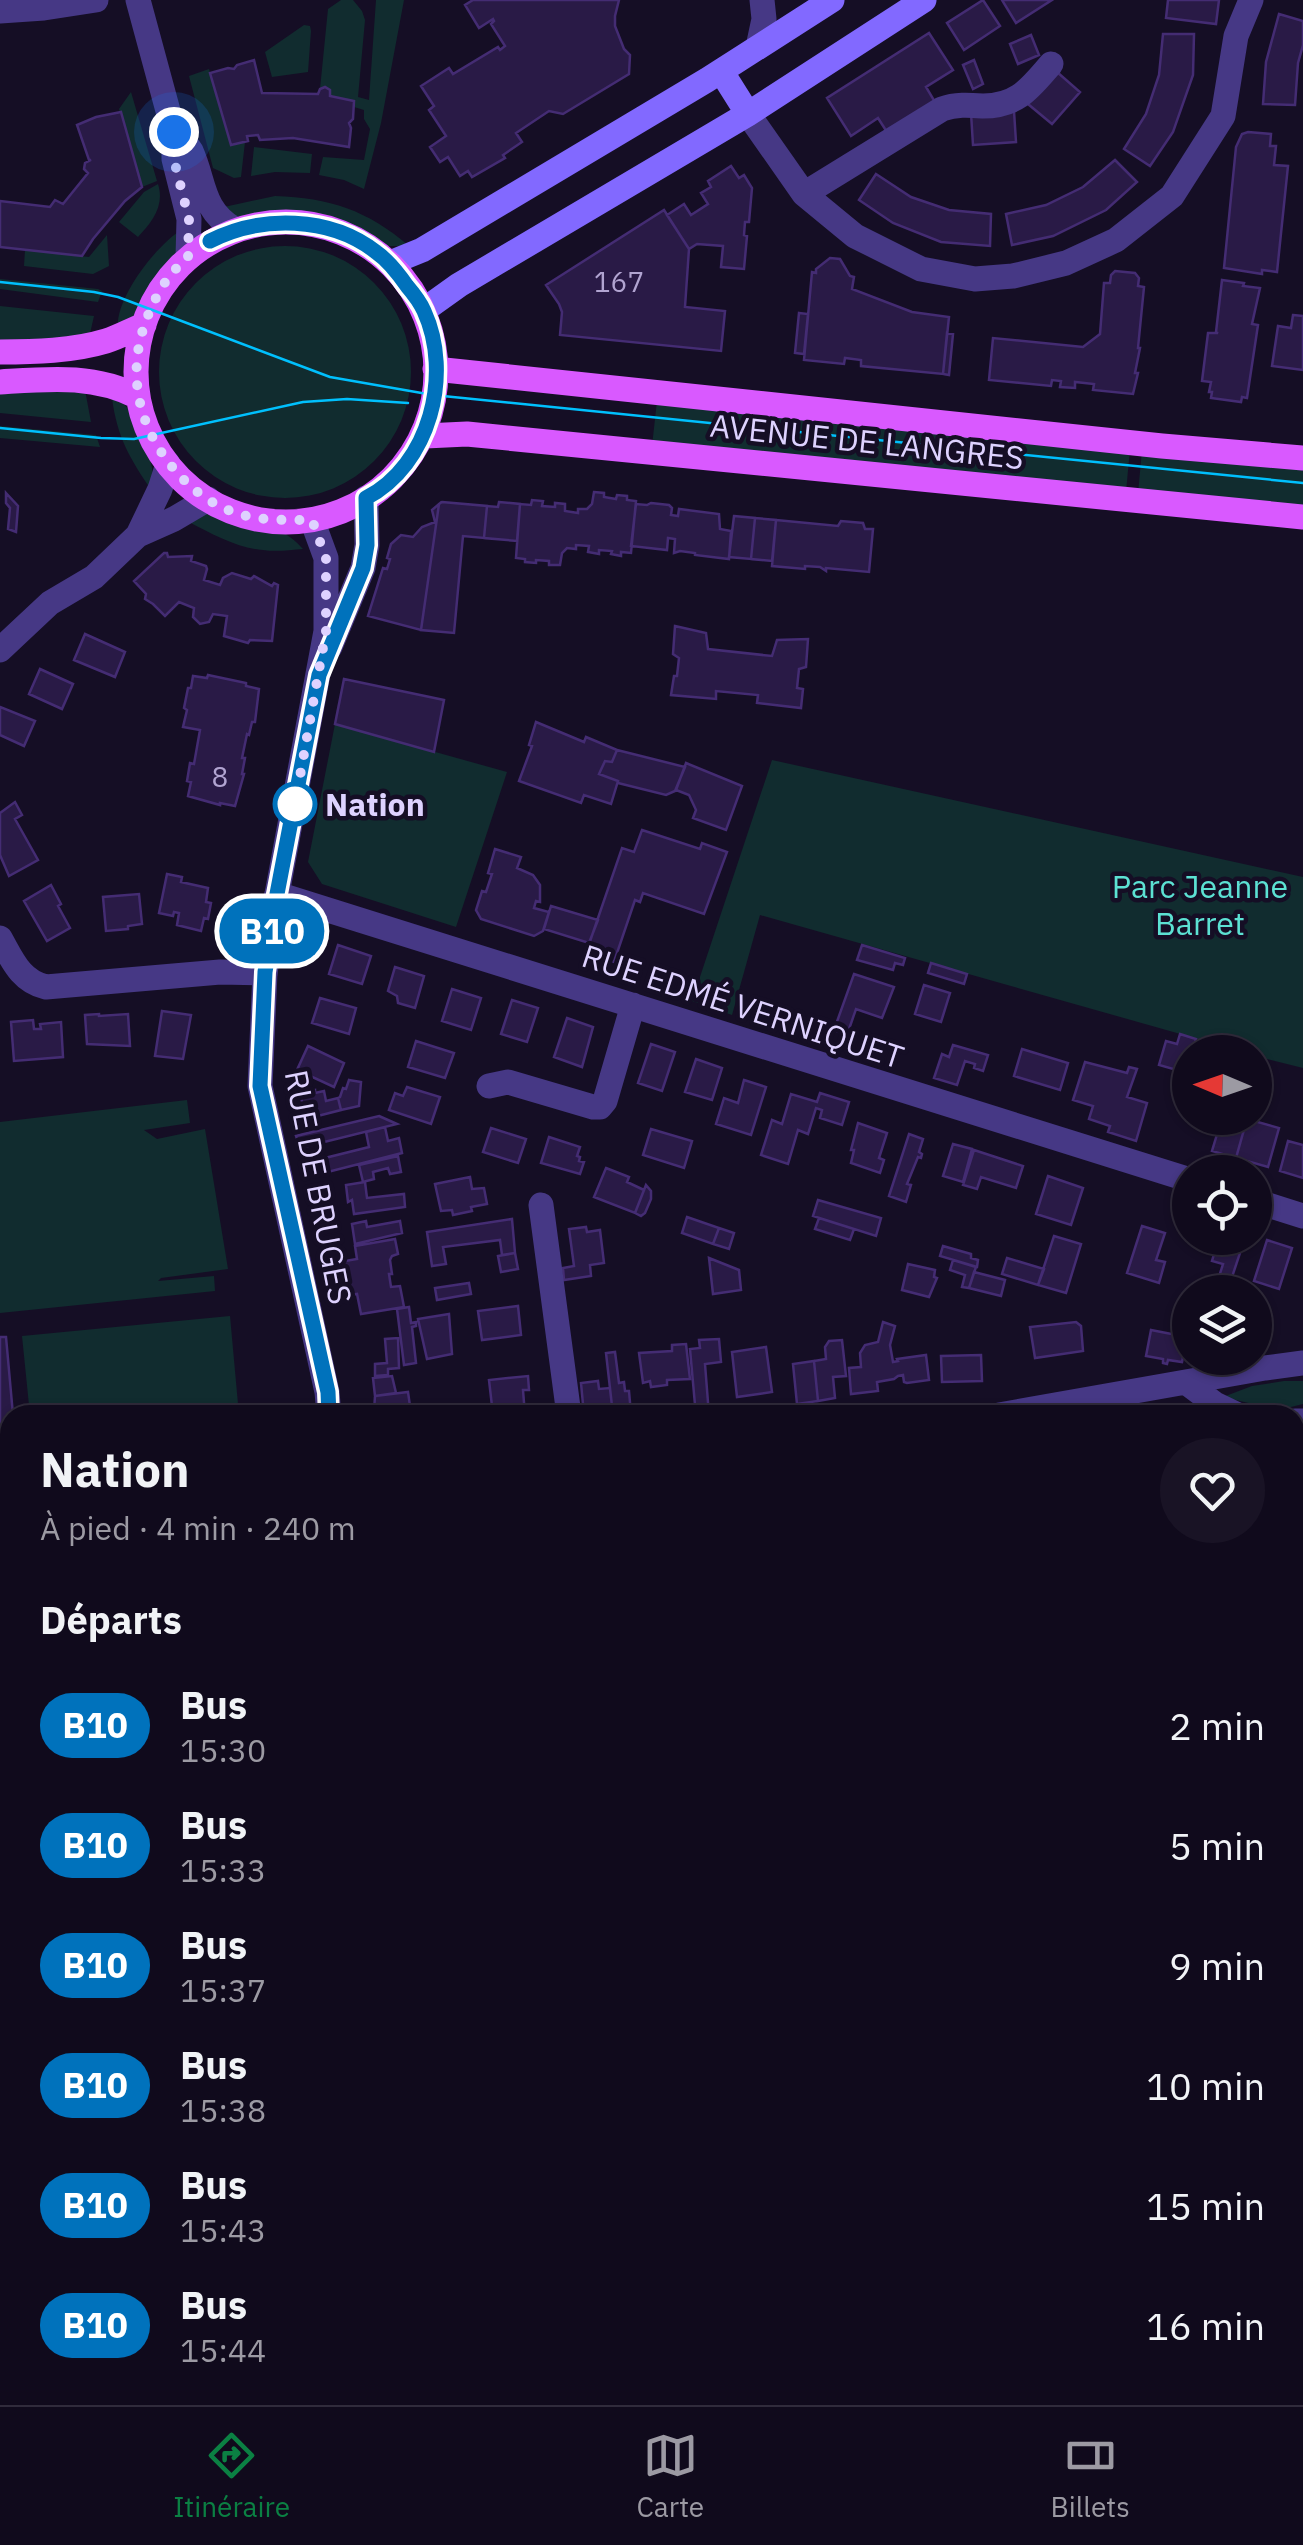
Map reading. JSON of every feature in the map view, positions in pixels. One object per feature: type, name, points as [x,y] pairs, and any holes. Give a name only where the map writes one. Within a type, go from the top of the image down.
[{"type":"main road","points":[[390,264],[422,250],[722,71],[832,0]]},
{"type":"main road","points":[[424,310],[459,284],[748,114],[924,0]]},
{"type":"main road","points":[[722,71],[748,114]]},
{"type":"main road","points":[[271,223],[314,224],[345,233],[375,250],[390,264],[424,310],[436,369],[425,436],[404,467],[380,491],[312,520],[276,520],[235,513],[191,487],[168,464],[150,437],[138,397],[137,355],[144,325],[163,285],[180,264],[234,229],[271,223]]},
{"type":"main road","points":[[0,352],[92,344],[144,325]]},
{"type":"main road","name":"AVENUE DE LANGRES","points":[[436,369],[1303,458]]},
{"type":"main road","points":[[0,382],[43,378],[90,381],[138,397]]},
{"type":"main road","name":"AVENUE DE LANGRES","points":[[425,436],[468,434],[1303,517]]},
{"type":"street","points":[[0,12],[96,0]]},
{"type":"street","points":[[138,0],[174,132],[174,160],[189,219],[188,258]]},
{"type":"street","points":[[758,47],[764,19],[762,0]]},
{"type":"street","points":[[748,114],[804,194],[855,236],[921,269],[1001,278],[1066,264],[1116,240],[1172,196],[1223,116],[1236,36],[1250,0]]},
{"type":"street","points":[[804,194],[942,109],[1015,100],[1051,64]]},
{"type":"street","points":[[174,132],[190,148],[211,208],[220,221],[234,229]]},
{"type":"street","points":[[0,650],[50,604],[94,578],[138,535],[168,464]]},
{"type":"street","name":"RUE DE BRUGES","points":[[319,675],[363,568],[367,545],[366,498]]},
{"type":"street","points":[[138,535],[174,520],[208,499]]},
{"type":"street","name":"RUE DE BRUGES","points":[[312,520],[326,558],[326,631],[265,972],[260,1086],[329,1405]]},
{"type":"street","name":"RUE EDMÉ VERNIQUET","points":[[277,894],[1172,1174]]},
{"type":"street","points":[[0,938],[9,974],[46,988],[220,972],[265,972]]},
{"type":"street","points":[[489,1086],[508,1082],[600,1107],[605,1102],[632,1005]]},
{"type":"street","points":[[541,1205],[569,1405]]},
{"type":"street","points":[[1272,1206],[1303,1216]]},
{"type":"street","points":[[1111,1405],[1187,1383],[1303,1363]]},
{"type":"street","points":[[1187,1383],[1218,1405]]},
{"type":"green space","points":[[341,0],[353,0],[365,20],[358,97],[369,100],[376,0],[404,0],[364,189],[319,175],[323,157],[364,160],[370,129],[364,110],[354,107],[354,101],[330,96],[325,87],[320,89],[328,9]]},
{"type":"green space","points":[[304,25],[310,26],[311,31],[308,72],[272,77],[265,52]]},
{"type":"green space","points":[[209,69],[230,144],[245,142],[241,177],[234,178],[213,168],[189,76]]},
{"type":"green space","points":[[131,92],[157,181],[142,187],[119,109]]},
{"type":"green space","points":[[254,147],[312,154],[310,173],[251,176]]},
{"type":"green space","points":[[158,184],[158,206],[138,237],[119,222],[144,192]]},
{"type":"green space","points":[[275,196],[347,208],[378,223],[409,246],[380,246],[348,228],[299,217],[245,219],[224,207]]},
{"type":"green space","points":[[181,230],[175,260],[130,321],[118,330],[123,304],[139,274]]},
{"type":"green space","points":[[107,235],[109,266],[93,274],[24,266],[25,250],[89,257]]},
{"type":"green space","points":[[285,246],[333,256],[374,283],[401,324],[411,372],[401,420],[374,461],[333,488],[285,498],[237,488],[196,461],[169,420],[159,372],[169,324],[196,283],[237,256]]},
{"type":"green space","points":[[0,279],[102,291],[98,302],[0,289]]},
{"type":"green space","points":[[0,306],[94,316],[89,338],[0,342]]},
{"type":"green space","points":[[85,390],[91,422],[0,413],[0,392]]},
{"type":"green space","points":[[112,398],[131,413],[151,462],[152,491],[126,447]]},
{"type":"green space","points":[[657,401],[1130,449],[1126,492],[652,446]]},
{"type":"green space","points":[[0,426],[96,435],[100,447],[0,438]]},
{"type":"green space","points":[[1142,450],[1303,466],[1303,511],[1138,494]]},
{"type":"green space","points":[[205,510],[276,530],[303,549],[263,550],[225,540],[189,522]]},
{"type":"green space","points":[[335,724],[507,772],[456,927],[322,884],[308,862]]},
{"type":"green space","name":"Parc Jeanne Barret","points":[[772,760],[1303,877],[1303,1068],[1272,1060],[1272,1035],[1184,1035],[760,915],[732,1015],[692,1001]]},
{"type":"green space","points":[[187,1100],[190,1123],[144,1130],[157,1139],[205,1129],[228,1269],[158,1281],[214,1276],[215,1291],[0,1313],[0,1122]]},
{"type":"green space","points":[[230,1316],[238,1405],[29,1405],[22,1336]]},
{"type":"green space","points":[[1303,1381],[1303,1404],[1257,1405],[1223,1397],[1252,1386]]},
{"type":"building","points":[[473,0],[619,0],[615,26],[630,55],[629,74],[563,114],[549,111],[516,133],[522,142],[503,155],[505,158],[472,177],[468,171],[460,176],[448,157],[440,162],[430,147],[446,136],[429,110],[434,106],[421,86],[449,68],[453,74],[505,46],[491,24],[493,19],[479,28],[465,5]]},
{"type":"building","points":[[983,0],[1000,26],[964,50],[947,23]]},
{"type":"building","points":[[1002,0],[1052,0],[1016,23]]},
{"type":"building","points":[[1168,0],[1219,0],[1216,24],[1166,18]]},
{"type":"building","points":[[1279,14],[1303,21],[1295,105],[1263,104],[1266,62]]},
{"type":"building","points":[[929,33],[953,70],[926,87],[935,102],[887,132],[878,118],[851,136],[827,98]]},
{"type":"building","points":[[1163,34],[1194,34],[1193,75],[1173,132],[1150,166],[1124,149],[1146,114],[1159,75]]},
{"type":"building","points":[[1031,35],[1039,55],[1018,64],[1010,44]]},
{"type":"building","points":[[254,60],[262,93],[318,94],[325,87],[330,96],[354,101],[349,147],[293,138],[260,140],[258,135],[231,145],[210,73]]},
{"type":"building","points":[[974,60],[983,84],[973,89],[963,65]]},
{"type":"building","points":[[1057,72],[1080,92],[1052,124],[1028,104]]},
{"type":"building","points":[[1014,111],[1016,142],[973,145],[971,113]]},
{"type":"building","points":[[121,112],[142,187],[125,201],[82,256],[0,247],[0,201],[50,207],[55,200],[63,204],[88,173],[85,163],[91,160],[77,125]]},
{"type":"building","points":[[1242,134],[1271,134],[1270,146],[1276,146],[1274,165],[1288,166],[1277,272],[1262,270],[1262,274],[1224,268],[1236,147]]},
{"type":"building","points":[[1115,160],[1137,182],[1106,210],[1053,236],[1012,245],[1006,214],[1046,205],[1083,187]]},
{"type":"building","points":[[731,166],[739,178],[744,175],[752,188],[749,222],[745,222],[744,269],[721,267],[723,246],[697,244],[689,249],[667,215],[684,204],[691,215],[708,204],[701,193],[711,187],[708,181]]},
{"type":"building","points":[[876,174],[911,197],[949,210],[991,214],[990,246],[941,242],[893,223],[859,200]]},
{"type":"building","points":[[664,210],[689,249],[685,307],[725,311],[721,351],[560,335],[562,312],[546,285]]},
{"type":"building","points":[[830,258],[840,259],[854,277],[852,289],[912,312],[949,317],[943,374],[861,366],[861,360],[845,358],[844,364],[804,360],[812,272],[816,273]]},
{"type":"building","points":[[1115,271],[1135,273],[1138,286],[1144,287],[1133,394],[1093,390],[1094,384],[1075,382],[1075,388],[1060,387],[1061,381],[1052,380],[1051,386],[989,380],[993,338],[1083,347],[1100,334],[1104,283],[1110,283]]},
{"type":"building","points":[[1222,280],[1260,288],[1252,324],[1258,325],[1247,398],[1242,397],[1241,402],[1211,398],[1211,382],[1202,381],[1208,333],[1218,333]]},
{"type":"building","points":[[799,313],[808,314],[804,354],[795,353]]},
{"type":"building","points":[[1293,315],[1303,316],[1303,370],[1272,366],[1278,326],[1291,328]]},
{"type":"building","points":[[947,333],[953,334],[949,375],[943,374]]},
{"type":"building","points":[[594,492],[616,499],[617,495],[627,496],[627,500],[636,501],[631,553],[621,552],[621,556],[599,550],[599,554],[588,552],[589,546],[576,545],[576,549],[567,548],[562,553],[560,565],[516,558],[520,504],[531,505],[532,500],[543,501],[542,506],[565,504],[565,511],[578,513],[578,509],[587,509],[592,504]]},
{"type":"building","points":[[6,493],[18,506],[16,532],[8,529],[10,508]]},
{"type":"building","points":[[442,502],[487,506],[484,538],[463,536],[454,633],[421,630]]},
{"type":"building","points":[[499,502],[520,504],[517,541],[484,538],[487,506],[498,507]]},
{"type":"building","points":[[439,504],[421,630],[368,616],[383,568],[387,569],[391,544],[401,535],[413,537],[422,527],[435,522],[432,510]]},
{"type":"building","points":[[636,504],[669,505],[671,515],[678,516],[679,509],[719,514],[720,529],[731,531],[729,559],[674,553],[675,539],[668,538],[667,550],[631,546]]},
{"type":"building","points":[[734,516],[755,518],[751,559],[729,557]]},
{"type":"building","points":[[755,518],[776,520],[772,561],[751,559]]},
{"type":"building","points":[[776,520],[838,526],[841,521],[863,523],[865,529],[873,529],[869,572],[772,566]]},
{"type":"building","points":[[164,553],[168,557],[192,556],[191,561],[206,566],[204,580],[220,585],[232,573],[278,585],[272,641],[248,643],[224,636],[227,616],[213,614],[209,622],[200,624],[193,617],[194,608],[179,602],[165,616],[145,599],[146,594],[134,581]]},
{"type":"building","points":[[675,626],[706,633],[708,649],[772,656],[777,640],[808,639],[806,667],[799,669],[797,688],[803,689],[801,708],[757,703],[758,695],[716,691],[716,699],[671,695],[679,658],[673,654]]},
{"type":"building","points":[[85,634],[125,652],[115,677],[74,660]]},
{"type":"building","points":[[40,669],[73,684],[62,709],[29,694]]},
{"type":"building","points":[[208,675],[259,689],[235,806],[188,796],[190,763],[194,764],[200,730],[183,727],[187,710],[184,708],[193,676]]},
{"type":"building","points":[[344,679],[444,700],[434,752],[335,724]]},
{"type":"building","points":[[0,707],[35,721],[24,746],[0,735]]},
{"type":"building","points":[[536,722],[584,742],[586,737],[617,750],[612,762],[605,761],[599,774],[618,781],[611,804],[584,795],[581,803],[519,781]]},
{"type":"building","points":[[617,750],[685,767],[675,791],[666,795],[599,774],[605,761],[612,762]]},
{"type":"building","points":[[686,763],[742,786],[726,830],[693,818],[696,810],[689,795],[676,790]]},
{"type":"building","points":[[15,802],[22,815],[15,819],[38,860],[9,876],[0,855],[0,813]]},
{"type":"building","points":[[642,830],[700,849],[702,843],[727,852],[704,914],[643,893],[640,902],[635,900],[614,962],[586,953],[622,848],[634,852]]},
{"type":"building","points":[[495,849],[521,857],[517,868],[533,875],[540,885],[540,902],[536,901],[534,908],[549,912],[543,931],[534,936],[481,919],[476,910],[492,874],[488,873]]},
{"type":"building","points":[[167,874],[182,877],[181,882],[208,888],[206,902],[211,903],[201,931],[177,925],[179,913],[159,913]]},
{"type":"building","points":[[51,885],[70,928],[47,941],[24,901]]},
{"type":"building","points":[[139,894],[142,924],[106,931],[103,897]]},
{"type":"building","points":[[551,906],[598,920],[589,943],[544,929]]},
{"type":"building","points":[[338,945],[371,956],[362,984],[329,974]]},
{"type":"building","points":[[862,945],[905,958],[903,965],[895,963],[893,970],[857,960]]},
{"type":"building","points":[[931,963],[967,974],[964,984],[928,973]]},
{"type":"building","points":[[395,967],[424,976],[415,1008],[398,1003],[397,996],[388,991]]},
{"type":"building","points":[[854,974],[894,987],[882,1018],[856,1009],[847,1035],[834,1030]]},
{"type":"building","points":[[924,985],[950,993],[941,1022],[915,1014]]},
{"type":"building","points":[[452,989],[481,998],[471,1030],[442,1021]]},
{"type":"building","points":[[320,998],[356,1008],[349,1034],[312,1023]]},
{"type":"building","points":[[512,1000],[538,1008],[527,1042],[501,1034]]},
{"type":"building","points":[[162,1011],[191,1015],[183,1059],[155,1056]]},
{"type":"building","points":[[128,1014],[130,1046],[87,1044],[85,1015]]},
{"type":"building","points":[[567,1018],[593,1027],[582,1067],[554,1057]]},
{"type":"building","points":[[33,1020],[34,1029],[41,1029],[40,1024],[61,1022],[63,1057],[14,1061],[11,1022]]},
{"type":"building","points":[[416,1041],[454,1053],[445,1078],[408,1067]]},
{"type":"building","points":[[1166,1041],[1172,1043],[1172,1069],[1159,1065]]},
{"type":"building","points":[[651,1044],[675,1052],[662,1091],[638,1083]]},
{"type":"building","points":[[953,1045],[988,1055],[983,1071],[965,1061],[957,1085],[934,1078],[942,1054],[949,1057]]},
{"type":"building","points":[[308,1046],[344,1063],[334,1087],[297,1070]]},
{"type":"building","points":[[1022,1049],[1068,1063],[1060,1090],[1014,1076]]},
{"type":"building","points":[[696,1059],[722,1068],[712,1100],[685,1092]]},
{"type":"building","points":[[1085,1062],[1127,1073],[1129,1067],[1137,1069],[1127,1097],[1147,1103],[1136,1141],[1108,1132],[1110,1126],[1089,1119],[1093,1106],[1073,1100]]},
{"type":"building","points":[[349,1080],[361,1082],[359,1106],[341,1110],[338,1098]]},
{"type":"building","points":[[744,1080],[766,1087],[751,1135],[716,1124],[724,1098],[738,1103]]},
{"type":"building","points":[[407,1087],[440,1097],[431,1124],[389,1110],[395,1093],[403,1096]]},
{"type":"building","points":[[324,1091],[326,1101],[338,1098],[341,1110],[306,1119],[300,1093]]},
{"type":"building","points":[[820,1093],[849,1102],[842,1125],[820,1118],[822,1110],[816,1108],[808,1134],[798,1130],[788,1164],[761,1155],[772,1120],[782,1124],[791,1094],[817,1102]]},
{"type":"building","points":[[379,1116],[397,1124],[300,1148],[296,1136]]},
{"type":"building","points":[[858,1123],[887,1133],[879,1158],[884,1160],[880,1173],[851,1163]]},
{"type":"building","points":[[1272,1126],[1279,1128],[1271,1155],[1237,1155],[1242,1135],[1272,1135]]},
{"type":"building","points":[[385,1127],[388,1141],[399,1138],[402,1153],[316,1175],[313,1161],[369,1147],[366,1132]]},
{"type":"building","points":[[491,1128],[526,1139],[518,1163],[483,1152]]},
{"type":"building","points":[[651,1129],[692,1141],[684,1168],[643,1155]]},
{"type":"building","points":[[909,1134],[923,1139],[921,1158],[918,1157],[907,1184],[911,1185],[906,1202],[889,1196]]},
{"type":"building","points":[[1217,1135],[1242,1135],[1237,1155],[1212,1151]]},
{"type":"building","points":[[549,1137],[580,1147],[577,1156],[584,1162],[580,1174],[541,1163]]},
{"type":"building","points":[[1288,1141],[1303,1145],[1303,1178],[1280,1171]]},
{"type":"building","points":[[953,1144],[972,1149],[963,1182],[943,1176]]},
{"type":"building","points":[[974,1150],[1023,1166],[1016,1188],[981,1177],[977,1189],[963,1185]]},
{"type":"building","points":[[398,1156],[401,1172],[390,1174],[388,1168],[373,1172],[374,1179],[363,1182],[359,1165]]},
{"type":"building","points":[[606,1168],[629,1177],[627,1182],[644,1190],[635,1213],[594,1197]]},
{"type":"building","points":[[1048,1176],[1083,1188],[1071,1225],[1036,1214]]},
{"type":"building","points":[[470,1177],[472,1189],[484,1188],[487,1204],[453,1215],[452,1210],[441,1211],[435,1184]]},
{"type":"building","points":[[365,1182],[367,1198],[404,1194],[405,1207],[354,1214],[346,1185]]},
{"type":"building","points":[[646,1185],[651,1199],[641,1216],[635,1213]]},
{"type":"building","points":[[818,1200],[881,1218],[876,1236],[813,1216]]},
{"type":"building","points":[[687,1217],[719,1228],[713,1244],[682,1233]]},
{"type":"building","points":[[819,1218],[854,1229],[850,1240],[815,1229]]},
{"type":"building","points":[[512,1219],[515,1253],[502,1255],[500,1240],[443,1247],[446,1264],[432,1266],[427,1232]]},
{"type":"building","points":[[366,1221],[367,1227],[400,1221],[402,1233],[355,1244],[352,1224]]},
{"type":"building","points":[[1142,1226],[1165,1233],[1156,1260],[1165,1262],[1159,1283],[1127,1273]]},
{"type":"building","points":[[586,1227],[587,1232],[600,1230],[604,1263],[590,1265],[591,1276],[564,1280],[563,1268],[574,1266],[569,1229]]},
{"type":"building","points":[[719,1228],[734,1233],[729,1249],[713,1244]]},
{"type":"building","points":[[1054,1236],[1081,1244],[1066,1293],[1038,1285]]},
{"type":"building","points":[[395,1239],[398,1254],[390,1260],[389,1274],[391,1287],[400,1286],[404,1307],[361,1314],[357,1294],[349,1295],[347,1281],[337,1283],[333,1263],[357,1259],[355,1246]]},
{"type":"building","points":[[1272,1242],[1292,1248],[1279,1289],[1272,1287],[1272,1275],[1256,1275],[1262,1255],[1272,1255]]},
{"type":"building","points":[[943,1246],[971,1254],[971,1258],[978,1260],[977,1267],[940,1256]]},
{"type":"building","points":[[515,1253],[518,1269],[501,1272],[498,1256]]},
{"type":"building","points":[[1214,1255],[1239,1255],[1233,1275],[1220,1275],[1223,1264],[1212,1261]]},
{"type":"building","points":[[709,1258],[739,1270],[741,1290],[713,1294]]},
{"type":"building","points":[[1007,1258],[1044,1269],[1038,1285],[1002,1274]]},
{"type":"building","points":[[953,1260],[976,1267],[969,1288],[962,1287],[965,1275],[950,1270]]},
{"type":"building","points":[[908,1264],[935,1270],[937,1278],[929,1297],[902,1290]]},
{"type":"building","points":[[974,1272],[1005,1280],[1001,1296],[969,1288]]},
{"type":"building","points":[[469,1283],[471,1294],[437,1300],[435,1288]]},
{"type":"building","points":[[518,1306],[521,1335],[482,1340],[478,1311]]},
{"type":"building","points":[[409,1307],[411,1323],[416,1322],[412,1327],[416,1363],[404,1365],[397,1309]]},
{"type":"building","points":[[449,1314],[452,1354],[427,1359],[418,1319]]},
{"type":"building","points":[[883,1322],[895,1326],[890,1345],[893,1362],[926,1355],[929,1380],[907,1383],[903,1375],[877,1382],[878,1391],[851,1394],[849,1368],[861,1367],[860,1353],[865,1345],[878,1342]]},
{"type":"building","points":[[1076,1322],[1081,1326],[1083,1351],[1035,1358],[1030,1327]]},
{"type":"building","points":[[1151,1330],[1172,1334],[1172,1361],[1167,1364],[1163,1359],[1146,1356]]},
{"type":"building","points":[[0,1337],[6,1337],[12,1405],[0,1405]]},
{"type":"building","points":[[398,1338],[399,1368],[388,1369],[388,1375],[375,1376],[375,1364],[387,1363],[385,1339]]},
{"type":"building","points":[[719,1339],[721,1362],[705,1364],[708,1405],[695,1405],[690,1349],[700,1348],[699,1340]]},
{"type":"building","points":[[842,1340],[846,1376],[833,1377],[835,1398],[818,1401],[814,1361],[826,1359],[829,1341]]},
{"type":"building","points":[[686,1344],[690,1379],[667,1380],[667,1385],[651,1387],[650,1381],[643,1383],[639,1353],[672,1351],[672,1345]]},
{"type":"building","points":[[766,1347],[772,1392],[737,1397],[732,1352]]},
{"type":"building","points":[[615,1352],[619,1383],[624,1382],[625,1391],[629,1391],[630,1405],[612,1405],[606,1353]]},
{"type":"building","points":[[981,1355],[982,1381],[942,1382],[941,1356]]},
{"type":"building","points":[[814,1361],[818,1401],[797,1404],[793,1364]]},
{"type":"building","points":[[392,1376],[396,1393],[375,1396],[373,1378]]},
{"type":"building","points":[[528,1376],[529,1390],[523,1390],[524,1405],[492,1405],[489,1380]]},
{"type":"building","points":[[598,1381],[599,1389],[610,1388],[612,1405],[583,1405],[581,1383]]},
{"type":"building","points":[[408,1392],[410,1405],[374,1405],[375,1396]]},
{"type":"tram line","points":[[0,282],[118,297],[330,377],[433,395],[1303,483]]},
{"type":"tram line","points":[[0,428],[134,439],[303,402],[347,399],[408,403]]},
{"type":"bus line","name":"B10","points":[[210,241],[234,229],[271,223],[314,224],[345,233],[375,250],[390,264],[424,310],[436,369],[425,436],[404,467],[380,491],[366,498],[367,545],[363,568],[319,675],[265,972],[260,1086],[329,1405]]},
{"type":"place","name":"Nation","points":[[295,804]]},
{"type":"route","points":[[174,132],[174,160],[189,219],[188,258],[163,285],[144,325],[137,355],[138,397],[150,437],[168,464],[191,487],[235,513],[276,520],[312,520],[326,558],[326,631],[295,804]]}]
